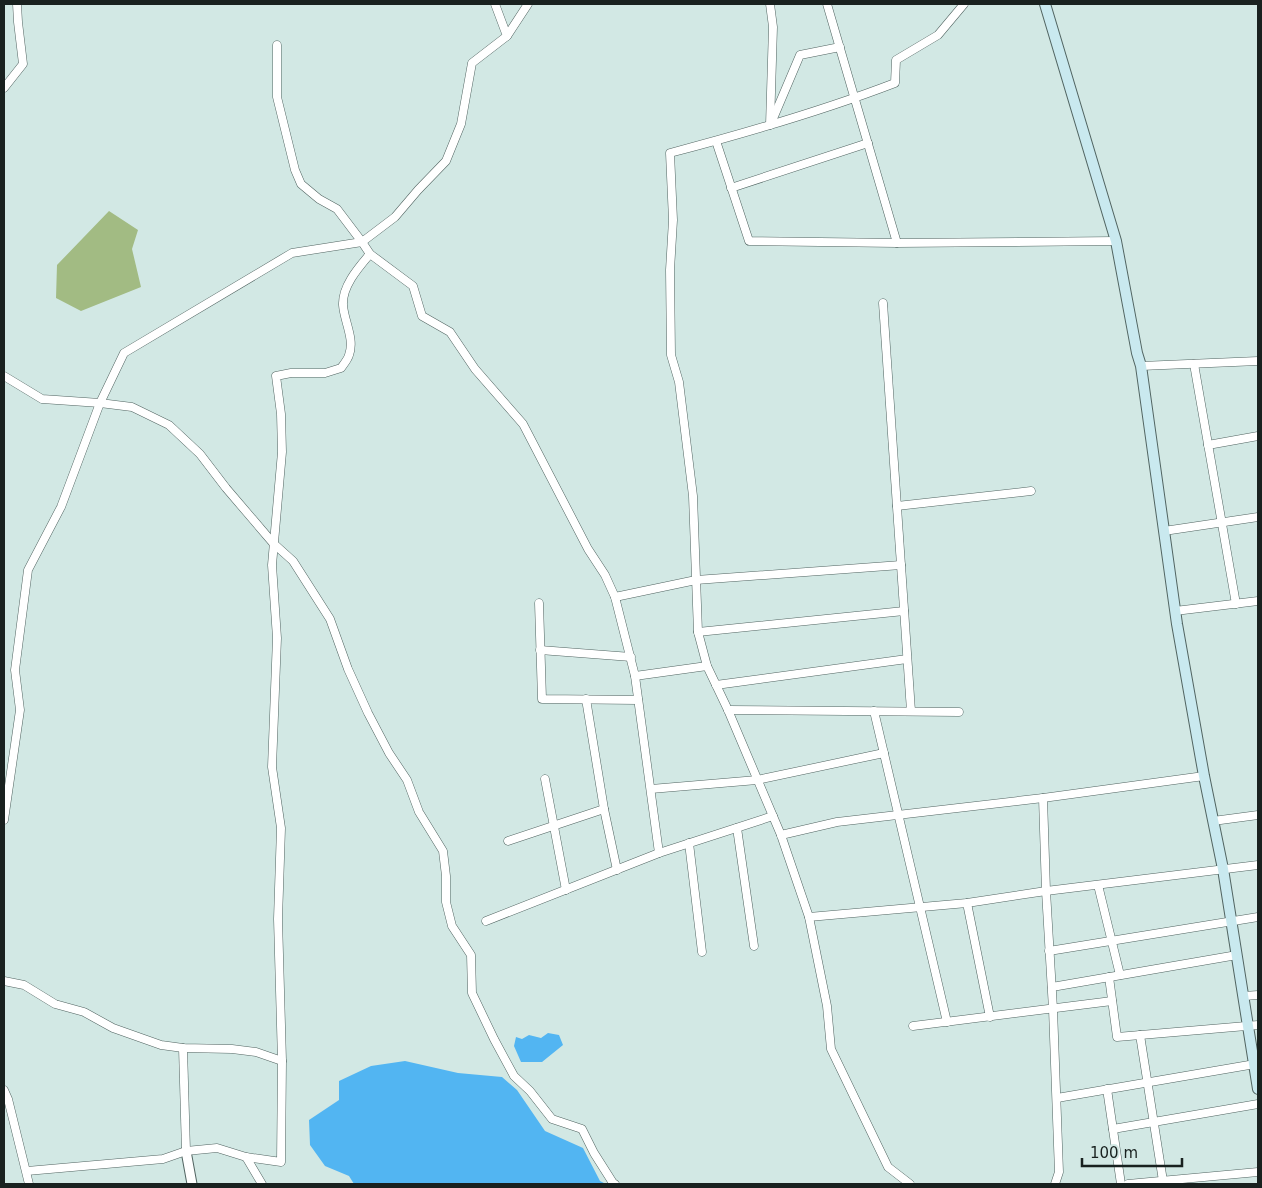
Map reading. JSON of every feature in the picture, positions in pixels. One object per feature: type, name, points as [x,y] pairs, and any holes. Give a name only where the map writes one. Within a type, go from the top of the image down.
[{"type":"main road","points":[[1045,4],[1116,241],[1141,366],[1175,611],[1204,776],[1223,869],[1244,996],[1254,1026],[1258,1089]]},
{"type":"street","points":[[4,88],[23,64],[17,4]]},
{"type":"street","points":[[495,4],[507,36]]},
{"type":"street","points":[[4,820],[20,710],[15,670],[28,570],[61,507],[100,403],[124,353],[292,253],[362,242],[395,217],[446,160],[461,124],[472,63],[507,36],[528,4]]},
{"type":"street","points":[[770,4],[773,27],[770,125]]},
{"type":"street","points":[[827,4],[897,243]]},
{"type":"street","points":[[910,1184],[888,1167],[831,1050],[827,1006],[809,918],[781,835],[728,710],[707,666],[698,632],[693,496],[679,382],[671,355],[670,270],[673,220],[670,153],[770,125],[895,83],[896,60],[938,34],[964,4]]},
{"type":"street","points":[[277,45],[277,97],[295,170],[301,184],[319,199],[337,209],[370,254],[413,286],[422,316],[450,332],[475,369],[523,424],[588,549],[605,575],[615,597],[635,676],[660,853]]},
{"type":"street","points":[[770,125],[800,55],[840,47]]},
{"type":"street","points":[[716,141],[749,241],[897,243],[1116,241]]},
{"type":"street","points":[[732,188],[868,143]]},
{"type":"street","points":[[27,1171],[162,1158],[186,1151],[216,1148],[246,1157],[281,1162],[282,1061],[278,919],[282,828],[272,768],[277,638],[272,565],[282,452],[281,414],[276,376],[299,373],[325,373],[341,368],[350,354],[350,334],[343,303],[354,273],[370,254]]},
{"type":"street","points":[[883,303],[911,711]]},
{"type":"street","points":[[1141,366],[1258,361]]},
{"type":"street","points":[[1194,364],[1236,604]]},
{"type":"street","points":[[4,376],[42,399],[132,407],[169,425],[200,454],[273,543],[293,561],[330,618],[348,669],[368,713],[389,753],[407,780],[419,812],[443,851],[446,876],[446,902],[452,926],[471,955],[472,993],[494,1039],[514,1076],[530,1091],[552,1120],[582,1129],[594,1153],[615,1184]]},
{"type":"street","points":[[1208,445],[1258,436]]},
{"type":"street","points":[[897,506],[1031,491]]},
{"type":"street","points":[[1164,531],[1258,517]]},
{"type":"street","points":[[615,597],[696,580],[901,565]]},
{"type":"street","points":[[1175,611],[1258,601]]},
{"type":"street","points":[[539,603],[542,699],[638,700]]},
{"type":"street","points":[[698,632],[904,611]]},
{"type":"street","points":[[540,650],[631,658]]},
{"type":"street","points":[[716,685],[907,660]]},
{"type":"street","points":[[635,676],[707,666]]},
{"type":"street","points":[[586,699],[616,870]]},
{"type":"street","points":[[728,710],[959,712]]},
{"type":"street","points":[[874,711],[947,1022]]},
{"type":"street","points":[[651,790],[757,780],[884,753]]},
{"type":"street","points":[[781,835],[837,822],[1043,798],[1204,776]]},
{"type":"street","points":[[545,779],[566,890]]},
{"type":"street","points":[[1043,798],[1057,1098],[1059,1172],[1055,1184]]},
{"type":"street","points":[[508,841],[604,809]]},
{"type":"street","points":[[1213,821],[1258,815]]},
{"type":"street","points":[[486,921],[660,853],[773,816]]},
{"type":"street","points":[[737,828],[754,946]]},
{"type":"street","points":[[689,843],[702,952]]},
{"type":"street","points":[[809,918],[967,903],[1046,891],[1258,865]]},
{"type":"street","points":[[1098,885],[1120,975]]},
{"type":"street","points":[[967,903],[990,1017]]},
{"type":"street","points":[[1050,951],[1258,917]]},
{"type":"street","points":[[1052,987],[1237,955]]},
{"type":"street","points":[[1109,977],[1117,1038],[1254,1026]]},
{"type":"street","points":[[4,981],[24,985],[55,1004],[84,1012],[113,1028],[161,1044],[183,1048],[256,1052],[282,1061]]},
{"type":"street","points":[[1244,996],[1258,995]]},
{"type":"street","points":[[913,1026],[1112,1002]]},
{"type":"street","points":[[1140,1036],[1163,1181]]},
{"type":"street","points":[[183,1048],[186,1151],[192,1184]]},
{"type":"street","points":[[1057,1098],[1255,1064]]},
{"type":"street","points":[[4,1090],[8,1099],[29,1184]]},
{"type":"street","points":[[1107,1090],[1121,1184]]},
{"type":"street","points":[[1113,1129],[1258,1104]]},
{"type":"street","points":[[246,1157],[262,1184]]},
{"type":"street","points":[[1128,1184],[1258,1172]]},
{"type":"green space","points":[[109,211],[138,230],[132,249],[141,287],[81,311],[56,298],[57,265]]},
{"type":"water","points":[[548,1033],[559,1035],[563,1045],[542,1062],[521,1062],[514,1046],[516,1037],[522,1039],[529,1035],[541,1038]]},
{"type":"water","points":[[405,1061],[458,1073],[502,1077],[517,1090],[545,1131],[583,1148],[600,1181],[606,1184],[354,1184],[349,1176],[325,1166],[310,1145],[309,1120],[339,1100],[339,1081],[371,1066]]}]
